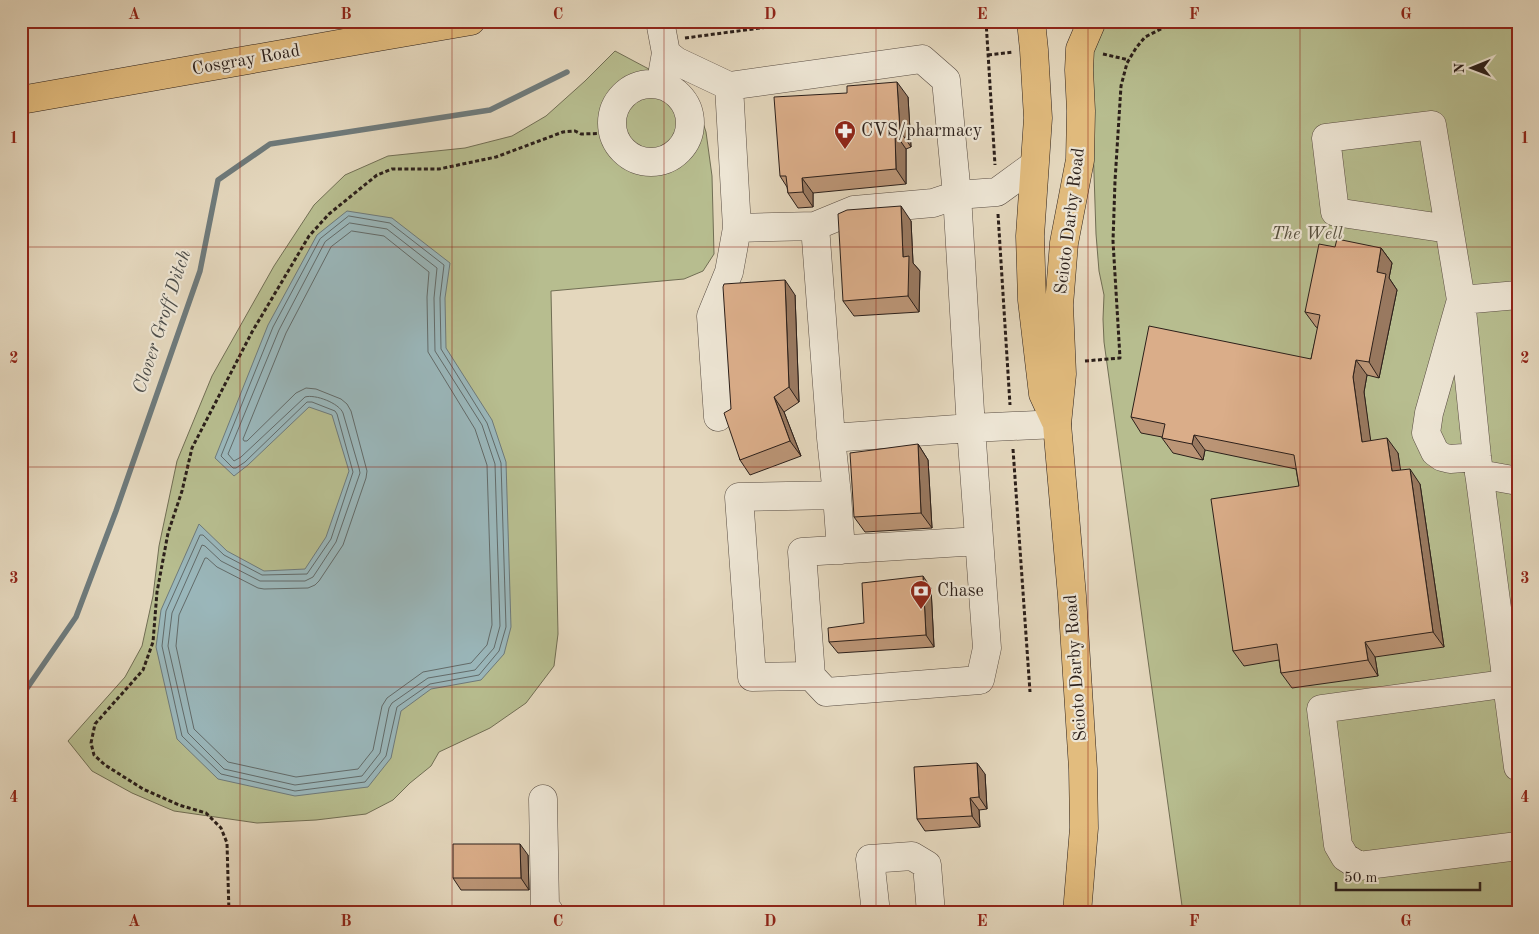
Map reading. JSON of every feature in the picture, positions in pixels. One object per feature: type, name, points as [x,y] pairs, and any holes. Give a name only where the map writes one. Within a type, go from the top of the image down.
[{"type":"main road","name":"Cosgray Road","points":[[21,100],[471,21]]},
{"type":"main road","points":[[1022,21],[1024,51]]},
{"type":"main road","name":"Scioto Darby Road","points":[[1030,21],[1024,51],[1038,118],[1030,236],[1032,300],[1042,394],[1057,424]]},
{"type":"main road","name":"Scioto Darby Road","points":[[1077,913],[1084,828],[1083,769],[1072,596],[1057,424],[1062,374],[1059,305],[1064,243],[1080,160],[1082,111],[1079,70],[1080,49],[1092,21]]},
{"type":"lane","points":[[660,84],[663,39]]},
{"type":"lane","points":[[663,39],[676,61],[729,86],[922,59],[946,80],[957,195],[987,648],[980,680],[826,692],[811,676],[802,552],[979,542]]},
{"type":"lane","points":[[648,83],[660,84],[673,89],[683,99],[689,111],[691,124],[687,138],[680,150],[669,158],[656,162],[643,162],[630,156],[620,147],[613,133],[611,122],[613,110],[627,91],[637,85],[648,83]]},
{"type":"lane","points":[[718,417],[711,316],[729,272],[737,228],[729,86]]},
{"type":"lane","points":[[1449,228],[1335,212],[1326,138],[1432,125],[1449,228],[1460,300],[1478,465],[1512,683],[1518,767]]},
{"type":"lane","points":[[737,228],[816,226],[854,210],[933,203],[957,195],[997,192],[1034,165]]},
{"type":"lane","points":[[816,226],[841,550]]},
{"type":"lane","points":[[1460,300],[1518,295]]},
{"type":"lane","points":[[1460,300],[1429,413],[1426,434],[1435,452],[1442,457],[1478,465],[1518,481]]},
{"type":"lane","points":[[831,438],[1057,424]]},
{"type":"lane","points":[[811,676],[752,677],[739,496],[837,495]]},
{"type":"lane","points":[[1512,683],[1321,709],[1338,845],[1345,857],[1360,866],[1518,846]]},
{"type":"lane","points":[[542,799],[545,906],[550,913]]},
{"type":"lane","points":[[876,913],[870,859],[912,856],[927,865],[932,913]]},
{"type":"path","points":[[663,39],[813,21]]},
{"type":"path","points":[[986,21],[1011,427],[1030,692]]},
{"type":"path","points":[[1084,361],[1120,358],[1113,242],[1121,86],[1129,60],[1145,37],[1177,21]]},
{"type":"path","points":[[988,55],[1024,51]]},
{"type":"path","points":[[1095,52],[1129,60]]},
{"type":"path","points":[[229,913],[227,843],[221,828],[206,813],[179,805],[143,789],[105,765],[94,755],[91,743],[95,724],[143,670],[153,642],[157,592],[168,533],[182,491],[192,448],[252,332],[309,236],[329,214],[378,175],[392,168],[439,169],[496,157],[563,132],[575,131],[582,134],[613,133]]},
{"type":"green space","name":"The Well","points":[[1089,21],[1518,21],[1518,913],[1183,913],[1104,342],[1104,295],[1099,271],[1096,234]]},
{"type":"green space","points":[[615,51],[677,84],[695,98],[706,132],[712,176],[714,254],[703,271],[684,279],[551,291],[558,634],[554,666],[526,703],[490,728],[439,752],[431,766],[393,800],[366,814],[316,820],[257,823],[174,811],[132,793],[92,771],[68,741],[125,677],[142,646],[153,596],[159,546],[177,461],[212,376],[274,266],[314,205],[345,175],[388,156],[465,148],[512,136],[546,116]]},
{"type":"water","points":[[347,211],[392,218],[450,263],[445,298],[446,348],[492,420],[506,462],[511,627],[504,654],[481,680],[431,689],[401,711],[391,758],[368,787],[295,796],[218,779],[177,739],[156,647],[161,610],[199,524],[227,551],[264,571],[305,569],[326,537],[349,471],[332,415],[309,407],[234,476],[215,458],[268,325],[317,235]]},
{"type":"building","points":[[897,82],[900,131],[895,133],[896,169],[802,178],[803,192],[788,193],[786,176],[780,176],[774,97],[847,93],[847,86]]},
{"type":"building","points":[[901,206],[903,257],[909,256],[908,296],[843,301],[838,214],[847,210]]},
{"type":"building","name":"The Well","points":[[1337,239],[1381,248],[1377,272],[1386,274],[1369,362],[1356,360],[1353,377],[1362,442],[1387,438],[1392,471],[1410,469],[1433,632],[1365,642],[1368,660],[1281,673],[1277,644],[1233,651],[1211,499],[1299,486],[1294,455],[1194,435],[1192,444],[1162,438],[1165,424],[1131,417],[1149,326],[1311,359],[1320,315],[1305,312],[1319,244],[1335,247]]},
{"type":"building","points":[[785,280],[789,387],[774,397],[790,441],[740,460],[724,413],[731,409],[723,287],[724,284]]},
{"type":"building","points":[[918,444],[921,513],[854,517],[850,453]]},
{"type":"building","points":[[923,576],[926,635],[829,642],[828,628],[864,623],[862,583]]},
{"type":"building","points":[[977,763],[979,797],[970,798],[972,816],[917,819],[914,767]]},
{"type":"building","points":[[453,844],[520,844],[521,878],[453,878]]},
{"type":"waterway","name":"Clover Groff Ditch","points":[[21,697],[76,617],[116,511],[200,271],[218,180],[270,144],[490,110],[567,72]]},
{"type":"place","name":"CVS/pharmacy","points":[[845,150]]},
{"type":"place","name":"Chase","points":[[921,610]]}]
